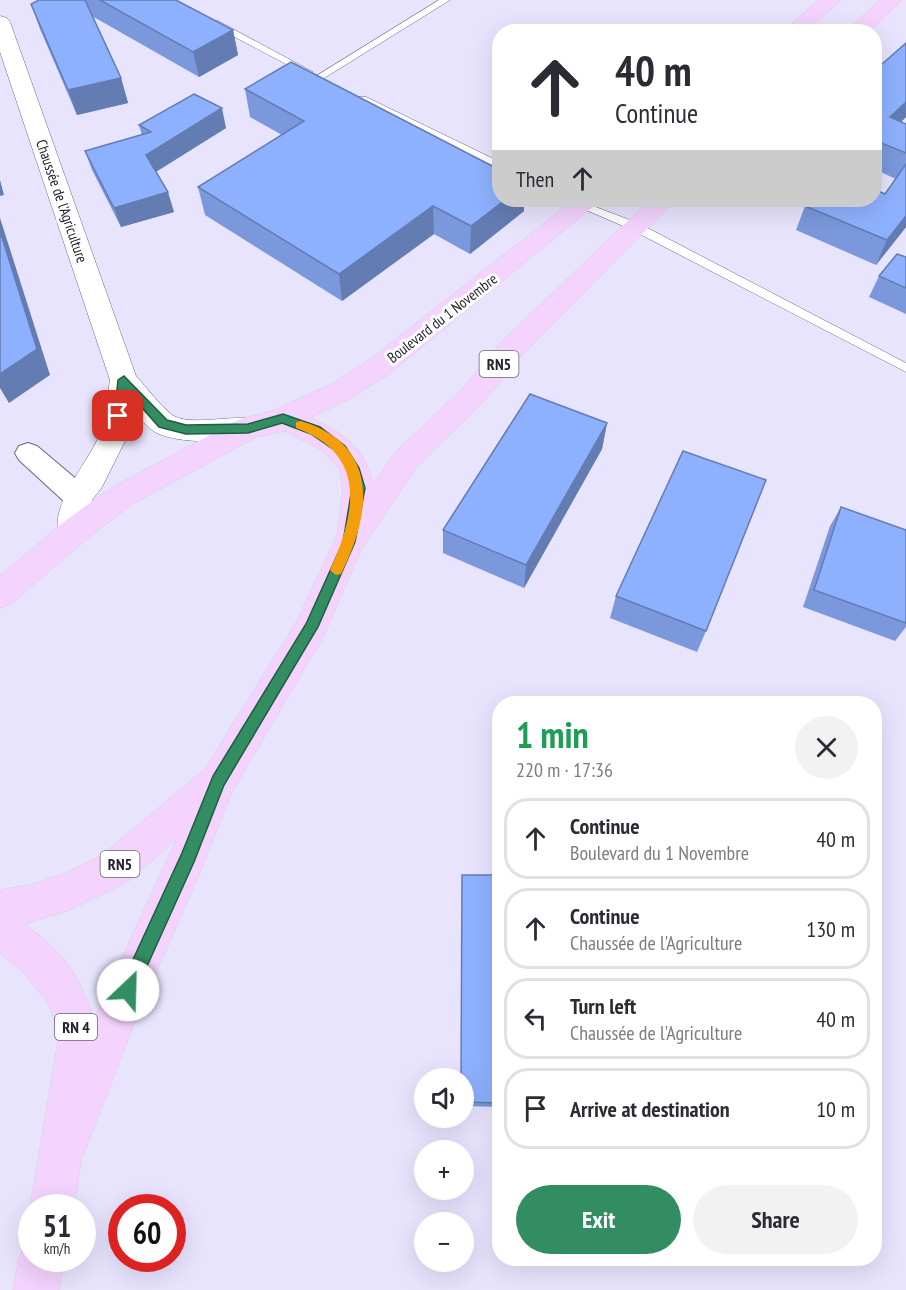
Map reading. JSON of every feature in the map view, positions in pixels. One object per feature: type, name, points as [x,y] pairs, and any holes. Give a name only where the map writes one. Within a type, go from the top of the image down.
[{"type":"main road","points":[[865,24],[892,0]]},
{"type":"main road","points":[[807,24],[842,3],[875,15]]},
{"type":"main road","name":"Boulevard du 1 Novembre","points":[[0,595],[72,533],[120,497],[248,428],[283,419],[343,390],[379,367],[573,207]]},
{"type":"main road","name":"RN5","points":[[0,909],[33,903],[72,890],[114,869],[218,781],[311,627],[349,542],[406,460],[474,394],[513,347],[656,207]]},
{"type":"main road","name":"RN5","points":[[283,419],[316,430],[341,449],[353,468],[358,488],[349,542]]},
{"type":"main road","name":"RN 4","points":[[62,1155],[119,1009],[188,857],[218,781]]},
{"type":"main road","name":"RN 4","points":[[0,928],[38,959],[65,993],[79,1035],[55,1194]]},
{"type":"main road","points":[[36,1290],[39,1272]]},
{"type":"street","name":"Chaussée de l'Agriculture","points":[[0,22],[124,380],[163,424],[186,430],[248,428]]},
{"type":"street","name":"Chaussée de l'Agriculture","points":[[72,533],[78,497],[92,479],[115,434],[124,380]]},
{"type":"street","points":[[28,453],[78,497]]},
{"type":"lane","points":[[318,78],[445,0]]},
{"type":"lane","points":[[203,17],[329,83]]},
{"type":"lane","points":[[350,93],[492,162]]},
{"type":"lane","points":[[590,207],[634,226],[906,368]]},
{"type":"shaded area","points":[[0,0],[906,0],[906,1290],[0,1290]]},
{"type":"building","points":[[39,0],[85,0],[121,78],[68,90],[31,4]]},
{"type":"building","points":[[100,0],[176,0],[233,30],[193,52]]},
{"type":"building","points":[[906,43],[906,102],[890,117],[906,124],[906,153],[882,143],[882,64]]},
{"type":"building","points":[[291,62],[492,166],[492,207],[496,207],[471,226],[433,206],[339,274],[198,187],[304,121],[245,89]]},
{"type":"building","points":[[194,94],[222,108],[146,155],[168,192],[114,208],[85,151],[151,132],[139,125]]},
{"type":"building","points":[[906,164],[906,216],[887,240],[807,207],[882,207],[882,193],[885,194]]},
{"type":"building","points":[[0,231],[37,349],[0,374]]},
{"type":"building","points":[[897,254],[906,257],[906,288],[879,276]]},
{"type":"building","points":[[530,394],[607,423],[526,565],[443,530]]},
{"type":"building","points":[[683,451],[766,480],[706,631],[616,596]]},
{"type":"building","points":[[841,507],[906,530],[906,623],[814,590]]},
{"type":"building","points":[[462,875],[492,875],[492,1103],[474,1102],[474,1068],[461,1068]]},
{"type":"slow traffic","points":[[301,425],[316,430],[341,449],[353,468],[358,488],[349,542],[336,570]]},
{"type":"route","points":[[118,416],[124,380],[149,411],[163,424],[186,430],[248,428],[283,419],[316,430],[341,449],[353,468],[358,488],[349,542],[311,627],[218,781],[188,857],[128,990]]}]
